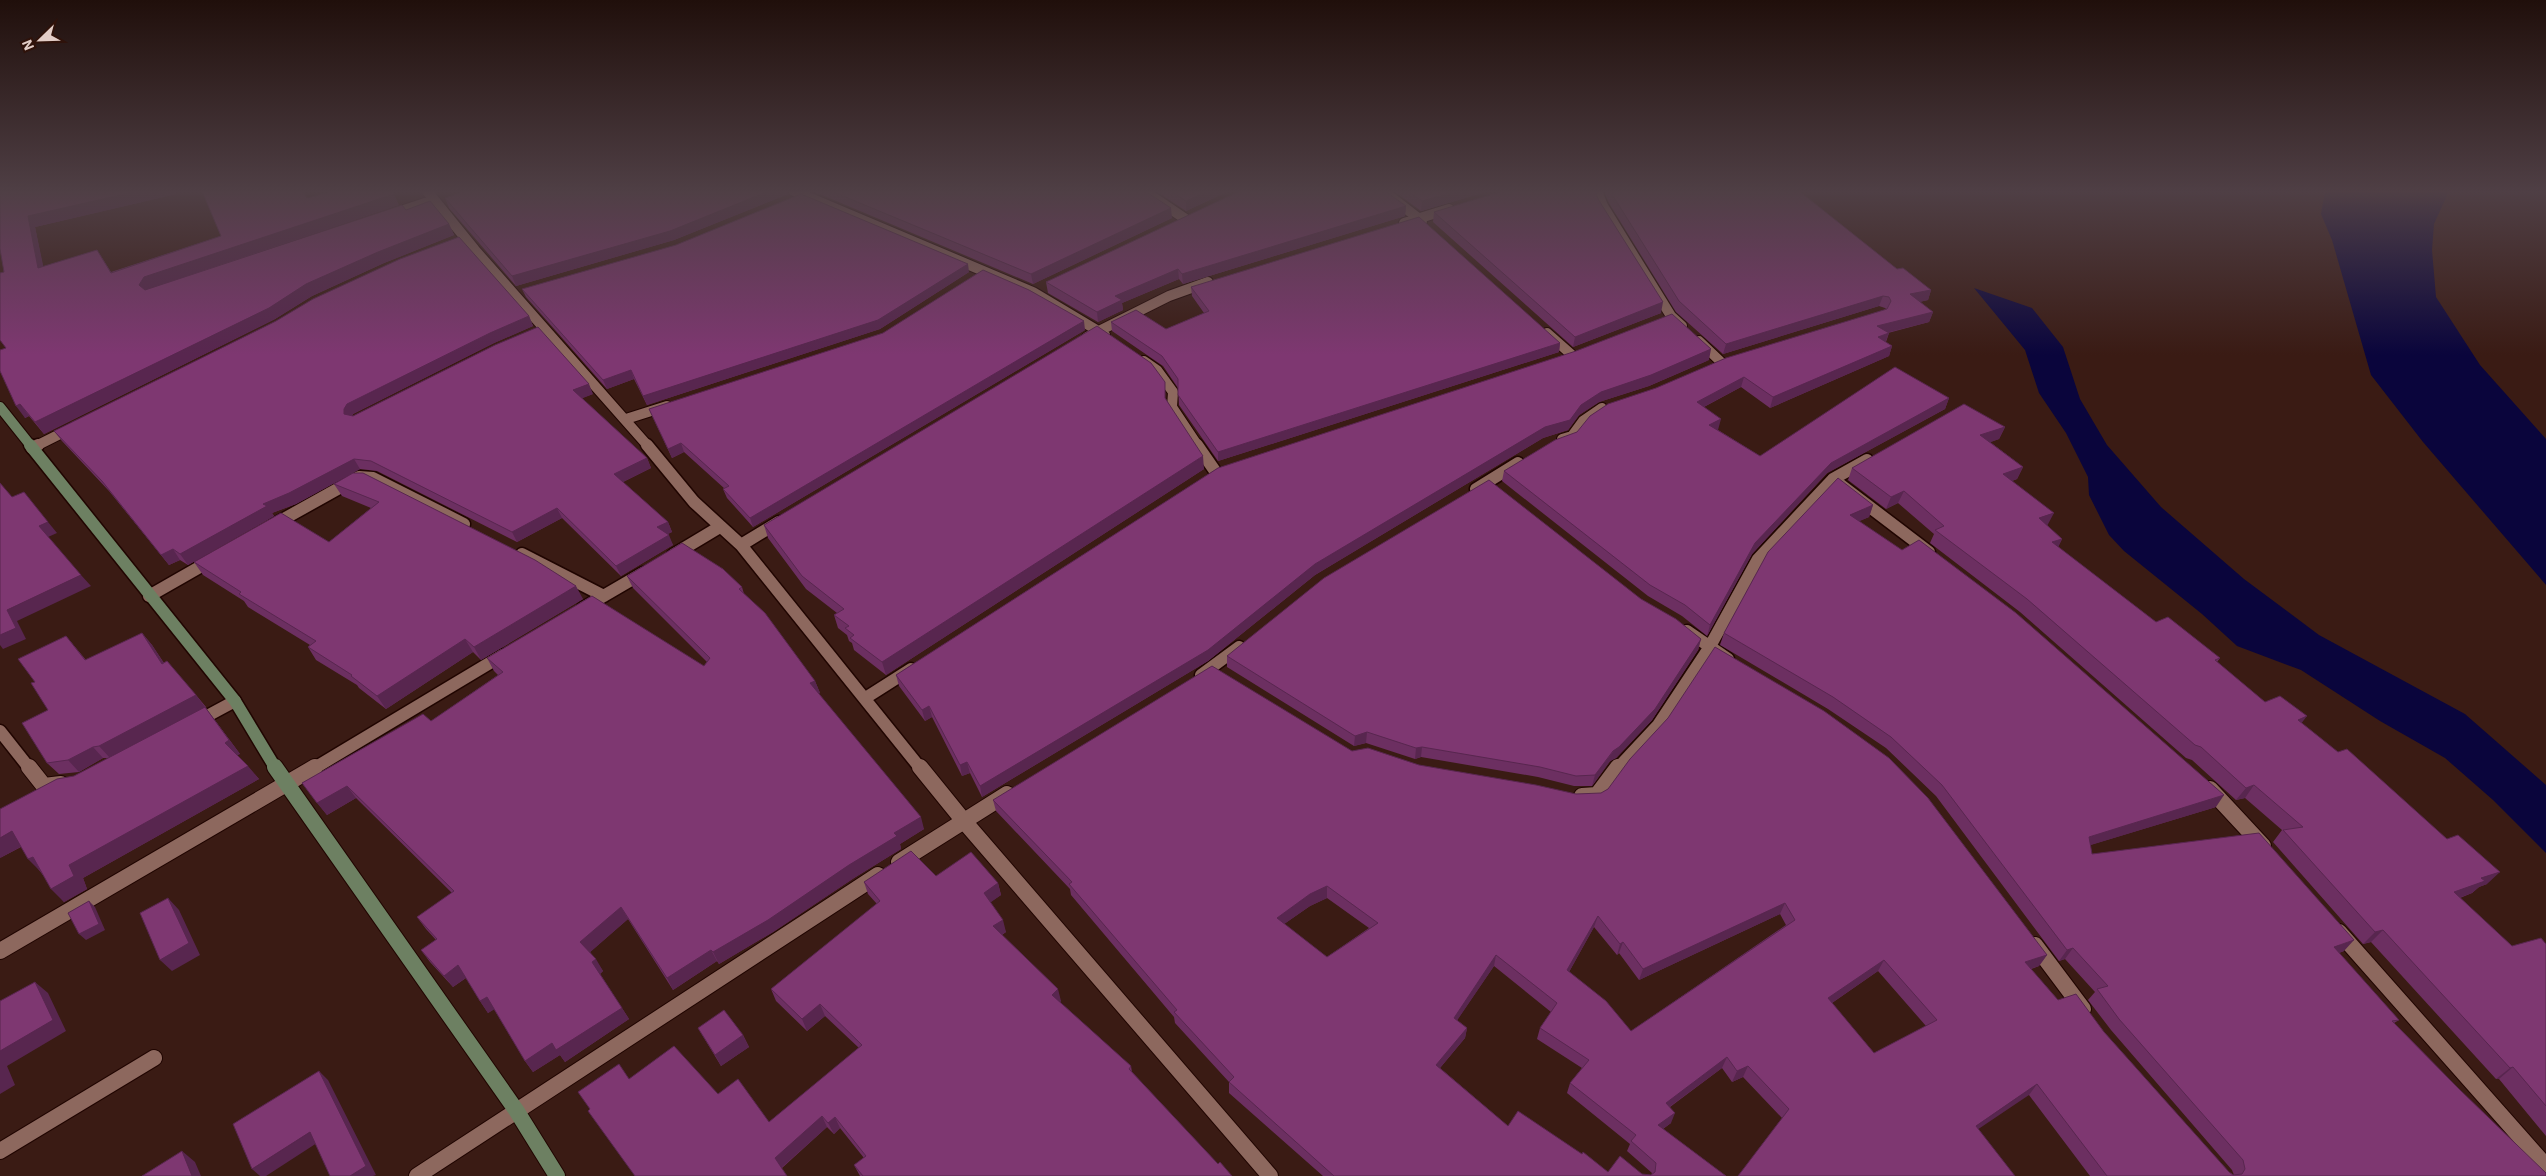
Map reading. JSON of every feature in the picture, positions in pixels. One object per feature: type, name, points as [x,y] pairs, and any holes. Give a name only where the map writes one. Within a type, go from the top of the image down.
[{"type":"street","points":[[470,246],[517,293],[540,331],[626,419],[718,528],[741,545],[866,697],[963,820],[1270,1176]]},
{"type":"street","points":[[928,246],[984,271],[1038,289],[1113,340]]},
{"type":"street","points":[[1626,246],[1667,318],[1726,360],[1703,369]]},
{"type":"street","points":[[968,281],[984,271]]},
{"type":"street","points":[[1082,341],[1098,330],[1168,296],[1222,278]]},
{"type":"street","points":[[1536,322],[1572,355]]},
{"type":"street","points":[[1135,356],[1157,370],[1173,392],[1172,407],[1215,472]]},
{"type":"street","points":[[626,419],[682,401]]},
{"type":"street","points":[[1552,442],[1572,436],[1583,421],[1603,408],[1619,402]]},
{"type":"street","points":[[0,407],[149,596],[236,701],[285,783],[516,1110],[557,1176]]},
{"type":"street","points":[[32,448],[85,421]]},
{"type":"street","points":[[1564,794],[1573,796],[1597,795],[1623,760],[1658,725],[1709,648],[1758,559],[1833,479],[1882,451]]},
{"type":"street","points":[[1464,497],[1526,458]]},
{"type":"street","points":[[259,533],[359,477],[373,478],[479,532]]},
{"type":"street","points":[[1833,479],[1944,563]]},
{"type":"street","points":[[1489,482],[1504,493]]},
{"type":"street","points":[[741,545],[792,514]]},
{"type":"street","points":[[569,616],[718,528]]},
{"type":"street","points":[[515,550],[604,596]]},
{"type":"street","points":[[149,596],[225,552]]},
{"type":"street","points":[[1678,623],[1709,648],[1742,667]]},
{"type":"street","points":[[1188,683],[1217,671],[1251,637]]},
{"type":"street","points":[[0,951],[168,855],[285,783],[518,646]]},
{"type":"street","points":[[866,697],[925,660]]},
{"type":"street","points":[[185,728],[236,701]]},
{"type":"street","points":[[0,730],[44,786],[72,782]]},
{"type":"street","points":[[2200,780],[2222,799],[2275,859]]},
{"type":"street","points":[[417,1176],[963,820],[1022,785]]},
{"type":"street","points":[[2328,919],[2546,1166]]},
{"type":"street","points":[[2028,935],[2091,1020]]},
{"type":"street","points":[[0,1151],[154,1058]]},
{"type":"shaded area","points":[[2334,246],[2432,246],[2436,297],[2480,365],[2546,439],[2546,585],[2423,442],[2371,375]]},
{"type":"shaded area","points":[[1974,288],[2032,308],[2063,347],[2080,399],[2107,445],[2161,507],[2244,579],[2319,635],[2465,714],[2546,785],[2546,853],[2493,800],[2445,758],[2380,721],[2301,670],[2237,646],[2202,614],[2124,551],[2109,535],[2089,495],[2088,477],[2066,433],[2039,393],[2025,350]]},
{"type":"building","points":[[0,246],[34,246],[38,268],[97,250],[111,273],[192,246],[238,246],[144,277],[139,285],[145,290],[278,246],[394,246],[306,284],[269,308],[35,422],[20,404],[16,406],[0,371],[0,350],[6,348],[0,340],[0,273],[4,272]]},
{"type":"building","points":[[435,246],[467,246],[529,316],[490,333],[347,404],[344,414],[353,416],[495,345],[538,327],[589,384],[573,390],[647,458],[614,474],[668,522],[657,527],[669,535],[616,566],[557,508],[512,532],[371,461],[354,459],[289,493],[263,504],[267,506],[180,554],[173,549],[161,555],[102,481],[54,431],[276,321],[313,299],[400,259]]},
{"type":"building","points":[[486,246],[618,246],[512,276]]},
{"type":"building","points":[[673,246],[925,246],[968,264],[878,320],[643,396],[631,370],[603,380],[522,289]]},
{"type":"building","points":[[963,246],[1091,246],[1031,274]]},
{"type":"building","points":[[1123,246],[1275,246],[1182,274],[1178,269],[1115,296],[1122,300],[1097,312],[1046,282]]},
{"type":"building","points":[[1325,246],[1451,246],[1560,343],[1218,452],[1178,395],[1178,379],[1162,356],[1111,322],[1136,310],[1166,329],[1209,311],[1191,287]]},
{"type":"building","points":[[1472,246],[1628,246],[1663,302],[1575,337]]},
{"type":"building","points":[[1644,246],[1868,246],[1897,269],[1903,268],[1931,290],[1910,294],[1933,312],[1877,326],[1889,333],[1878,337],[1892,346],[1773,397],[1744,377],[1697,402],[1721,419],[1709,425],[1760,456],[1895,367],[1949,398],[1831,463],[1755,543],[1710,625],[1685,605],[1650,585],[1504,471],[1555,440],[1577,432],[1590,416],[1608,404],[1656,388],[1726,358],[1887,309],[1891,301],[1889,297],[1883,296],[1726,344],[1679,301]]},
{"type":"building","points":[[983,270],[1029,290],[1084,321],[750,518],[723,489],[729,486],[681,443],[668,449],[649,409],[883,333]]},
{"type":"building","points":[[1672,314],[1711,349],[1651,375],[1601,392],[1581,405],[1570,420],[1545,427],[1315,564],[1208,650],[980,786],[967,762],[960,765],[929,706],[922,710],[896,675],[1218,468],[1576,351]]},
{"type":"building","points":[[1097,326],[1151,363],[1165,382],[1165,398],[1203,456],[882,662],[850,638],[854,635],[845,628],[849,626],[834,615],[844,609],[802,576],[764,525]]},
{"type":"building","points":[[1964,404],[2005,427],[1980,435],[2023,467],[2003,474],[2054,513],[2039,518],[2062,539],[2052,542],[2156,622],[2168,617],[2220,658],[2215,660],[2265,702],[2280,696],[2307,716],[2298,720],[2338,752],[2347,749],[2447,839],[2458,835],[2500,872],[2481,878],[2485,881],[2454,892],[2512,946],[2541,938],[2546,944],[2546,1106],[2513,1067],[2510,1068],[2383,930],[2375,932],[2283,830],[2303,827],[2254,785],[2246,788],[2201,747],[2195,745],[2027,599],[1935,530],[1944,526],[1904,491],[1891,497],[1852,468]]},
{"type":"building","points":[[353,473],[363,473],[535,560],[576,586],[474,647],[465,639],[377,696],[352,675],[308,647],[316,641],[239,594],[241,592],[194,562],[281,513],[329,542],[379,502],[334,484]]},
{"type":"building","points":[[1838,478],[1873,505],[1850,515],[1902,550],[1919,540],[2016,613],[2224,795],[2089,837],[2092,854],[2259,833],[2354,940],[2334,947],[2399,1020],[2392,1021],[2546,1173],[2546,1176],[2107,1176],[2037,1084],[1976,1126],[2015,1176],[1738,1176],[1789,1109],[1748,1066],[1737,1071],[1727,1057],[1666,1103],[1675,1113],[1658,1125],[1726,1176],[1334,1176],[1229,1082],[1234,1077],[1174,1012],[1177,1010],[1069,884],[1072,882],[993,800],[1212,666],[1352,751],[1368,748],[1419,765],[1536,785],[1576,794],[1601,793],[1608,789],[1630,759],[1668,718],[1715,647],[1824,711],[1889,758],[1928,798],[2047,955],[2025,962],[2058,1000],[2076,994],[2104,1032],[2229,1172],[2233,1175],[2242,1174],[2245,1169],[2243,1160],[2119,1019],[2097,989],[2108,986],[2073,948],[2067,950],[1942,785],[1891,737],[1833,697],[1724,633],[1768,552]],"holes":[[[1327,886],[1378,923],[1327,957],[1277,918],[1310,894]],[[1785,903],[1795,920],[1631,1031],[1606,1001],[1567,970],[1598,916],[1620,944],[1623,942],[1643,969]],[[1496,955],[1557,1003],[1540,1028],[1589,1060],[1570,1083],[1636,1135],[1631,1141],[1656,1163],[1655,1172],[1651,1175],[1642,1174],[1620,1156],[1608,1172],[1583,1152],[1582,1154],[1518,1111],[1508,1126],[1436,1065],[1467,1028],[1454,1018]],[[1884,960],[1937,1020],[1874,1053],[1828,998]]]},
{"type":"building","points":[[1489,480],[1641,599],[1676,619],[1701,639],[1655,709],[1613,751],[1595,775],[1576,776],[1540,767],[1422,747],[1416,748],[1367,732],[1355,736],[1227,656],[1324,578]]},
{"type":"building","points":[[0,483],[12,497],[24,492],[48,522],[39,526],[81,575],[7,610],[16,628],[0,635]]},
{"type":"building","points":[[682,543],[723,569],[742,587],[739,589],[765,613],[815,681],[810,683],[921,817],[894,833],[897,836],[849,865],[768,920],[713,952],[711,950],[667,978],[621,907],[580,942],[596,959],[592,962],[622,1008],[556,1050],[552,1043],[525,1061],[487,997],[480,1001],[458,965],[444,976],[421,950],[437,939],[417,917],[454,891],[347,786],[317,803],[302,783],[423,714],[431,721],[503,672],[487,658],[592,596],[704,666],[710,658],[627,576]]},
{"type":"building","points":[[142,633],[162,664],[167,661],[196,695],[99,746],[93,747],[68,760],[47,763],[22,723],[48,710],[31,683],[35,682],[18,659],[66,636],[85,660]]},
{"type":"building","points":[[205,707],[229,740],[225,743],[248,766],[69,865],[74,876],[51,889],[33,857],[28,859],[12,831],[0,838],[0,809],[57,779],[74,776]]},
{"type":"building","points":[[911,851],[936,876],[971,852],[998,883],[984,893],[1003,920],[993,926],[1058,989],[1052,995],[1131,1066],[1129,1069],[1218,1164],[1220,1162],[1232,1176],[863,1176],[854,1165],[866,1156],[835,1117],[828,1123],[822,1116],[775,1158],[787,1176],[635,1176],[588,1111],[590,1109],[578,1092],[619,1064],[629,1079],[674,1046],[718,1094],[738,1079],[769,1122],[862,1045],[820,1004],[802,1019],[771,989],[880,901],[864,882]]},
{"type":"building","points":[[168,898],[189,943],[160,960],[140,913]]},
{"type":"building","points":[[89,901],[99,924],[79,934],[68,913]]},
{"type":"building","points":[[35,982],[53,1020],[0,1051],[0,1001]]},
{"type":"building","points":[[724,1010],[743,1035],[715,1055],[698,1028]]},
{"type":"building","points":[[319,1071],[366,1166],[350,1176],[330,1176],[310,1132],[252,1169],[233,1124]]},
{"type":"building","points":[[182,1151],[192,1176],[142,1176]]}]
